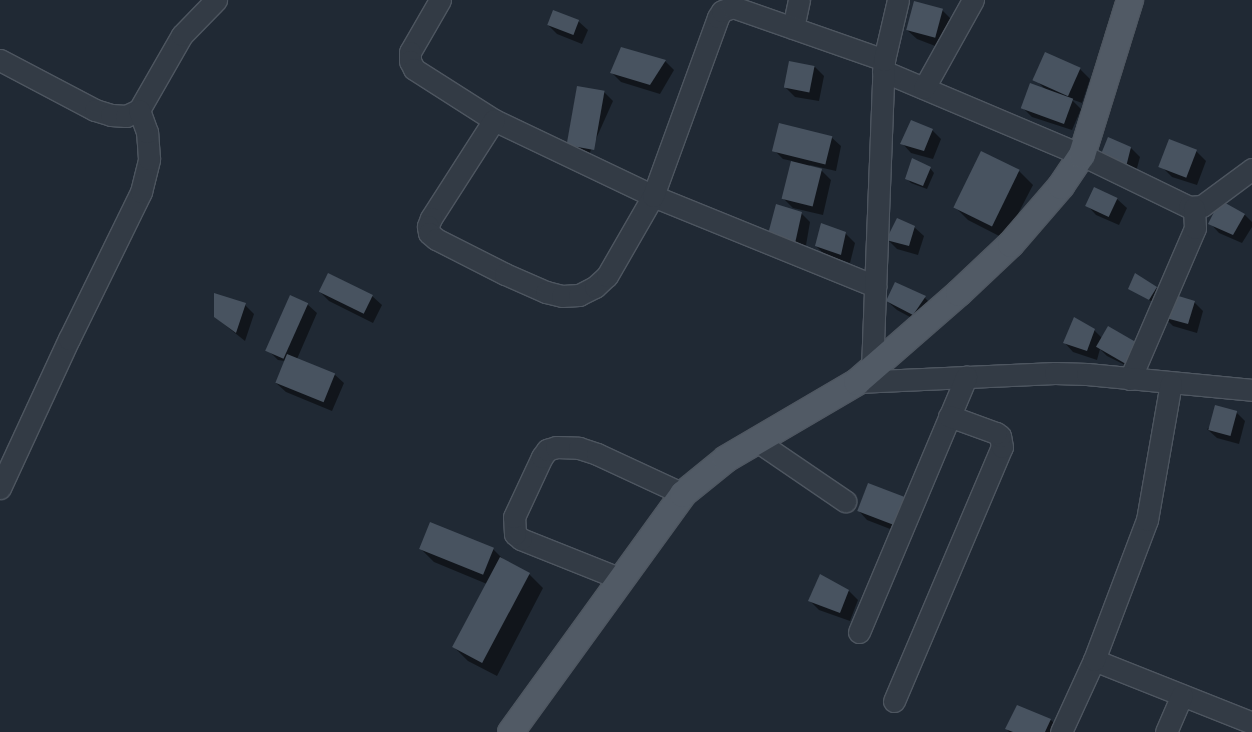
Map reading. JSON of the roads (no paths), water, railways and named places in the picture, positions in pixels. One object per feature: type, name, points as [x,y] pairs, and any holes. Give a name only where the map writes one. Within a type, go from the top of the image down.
[{"type":"main road","points":[[511,732],[683,494],[726,459],[864,376],[959,293],[1011,244],[1061,186],[1082,156],[1130,0]]},
{"type":"street","points":[[0,60],[95,110],[111,115],[126,116],[139,110],[182,35],[216,0]]},
{"type":"street","points":[[440,0],[410,52],[410,61],[414,69],[494,120],[653,196],[875,286]]},
{"type":"street","points":[[793,28],[799,0]]},
{"type":"street","points":[[898,0],[883,65],[875,286],[864,376],[966,377],[1055,373],[1252,390]]},
{"type":"street","points":[[924,88],[973,0]]},
{"type":"street","points":[[494,120],[430,218],[429,233],[436,239],[505,274],[546,292],[562,296],[579,295],[595,287],[607,276],[653,196],[718,17],[722,11],[733,7],[793,28],[883,65],[924,88],[1082,156],[1189,207],[1202,206],[1252,170]]},
{"type":"street","points":[[0,488],[69,339],[141,192],[149,159],[147,132],[139,110]]},
{"type":"street","points":[[1130,379],[1194,228],[1194,208]]},
{"type":"street","points":[[858,632],[966,377]]},
{"type":"street","points":[[1061,732],[1094,660],[1147,520],[1171,383]]},
{"type":"street","points":[[894,701],[1002,448],[1000,436],[996,433],[949,416]]},
{"type":"street","points":[[757,441],[845,501]]},
{"type":"street","points":[[621,579],[522,540],[515,534],[514,517],[547,450],[556,447],[579,448],[597,454],[683,494]]},
{"type":"street","points":[[1094,660],[1252,723]]},
{"type":"street","points":[[1166,732],[1182,695]]}]
